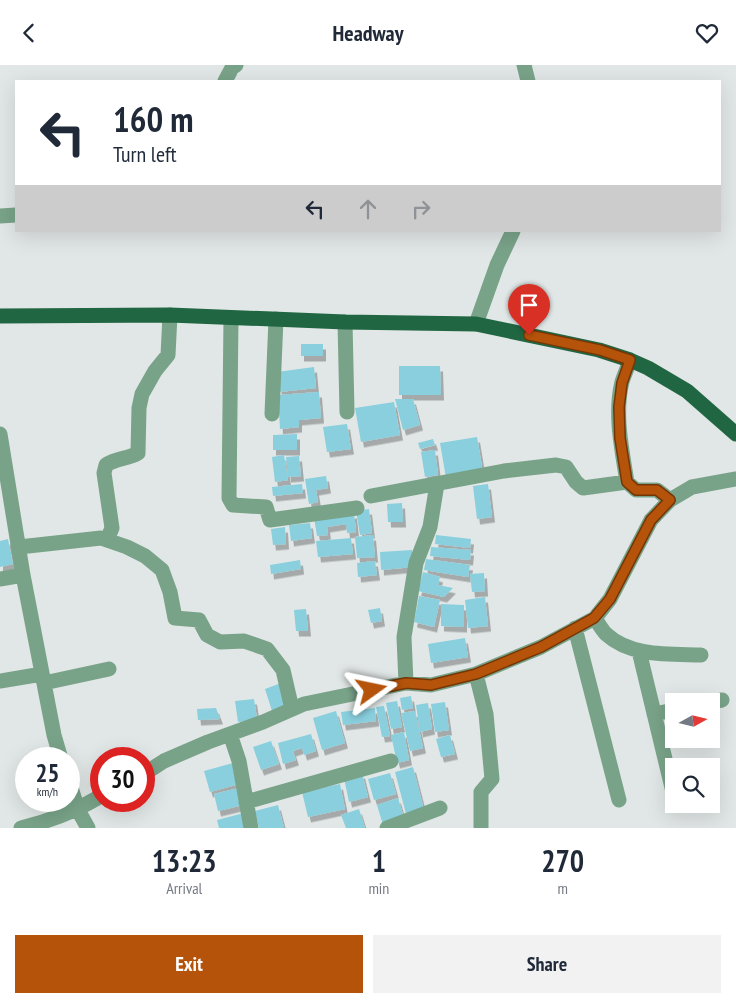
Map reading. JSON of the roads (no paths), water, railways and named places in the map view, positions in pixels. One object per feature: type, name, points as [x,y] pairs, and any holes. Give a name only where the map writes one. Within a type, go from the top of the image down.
[{"type":"main road","points":[[0,316],[170,315],[345,322],[476,324],[600,350],[630,360],[648,368],[687,391],[736,434]]},
{"type":"street","points":[[226,80],[232,68],[236,65]]},
{"type":"street","points":[[524,65],[528,80]]},
{"type":"street","points":[[0,216],[15,215]]},
{"type":"street","points":[[476,324],[497,265],[513,232]]},
{"type":"street","points":[[107,540],[112,528],[104,473],[106,465],[114,459],[130,457],[138,453],[142,394],[155,371],[168,355],[170,315]]},
{"type":"street","points":[[231,317],[229,498],[233,505],[266,507],[270,520],[356,508]]},
{"type":"street","points":[[272,414],[276,319]]},
{"type":"street","points":[[345,322],[347,412]]},
{"type":"street","points":[[630,360],[622,383],[619,407],[620,438],[627,482],[636,490],[657,490],[670,500]]},
{"type":"street","points":[[0,434],[23,575],[58,747]]},
{"type":"street","points":[[371,496],[504,471],[556,465],[566,467],[576,482],[583,488],[627,482]]},
{"type":"street","points":[[155,767],[164,761],[230,733],[304,704],[406,683],[431,685],[476,674],[541,647],[594,618],[610,599],[651,520],[670,500],[692,487],[736,479]]},
{"type":"street","points":[[406,683],[404,637],[416,563],[430,527],[437,484]]},
{"type":"street","points":[[19,547],[101,538],[145,556],[162,570],[170,592],[175,619],[199,620],[207,635],[220,643],[244,641],[267,649],[283,670],[292,709]]},
{"type":"street","points":[[0,579],[23,575]]},
{"type":"street","points":[[594,618],[605,633],[621,644],[639,651],[701,655]]},
{"type":"street","points":[[575,628],[619,800]]},
{"type":"street","points":[[639,651],[665,759]]},
{"type":"street","points":[[0,681],[43,679],[109,669]]},
{"type":"street","points":[[476,674],[486,714],[492,779],[481,792],[481,828]]},
{"type":"street","points":[[654,714],[665,712]]},
{"type":"street","points":[[230,733],[240,761],[250,828]]},
{"type":"street","points":[[246,802],[391,761]]},
{"type":"street","points":[[387,828],[440,808]]},
{"type":"street","points":[[21,828],[72,812]]},
{"type":"street","points":[[79,812],[88,828]]}]
